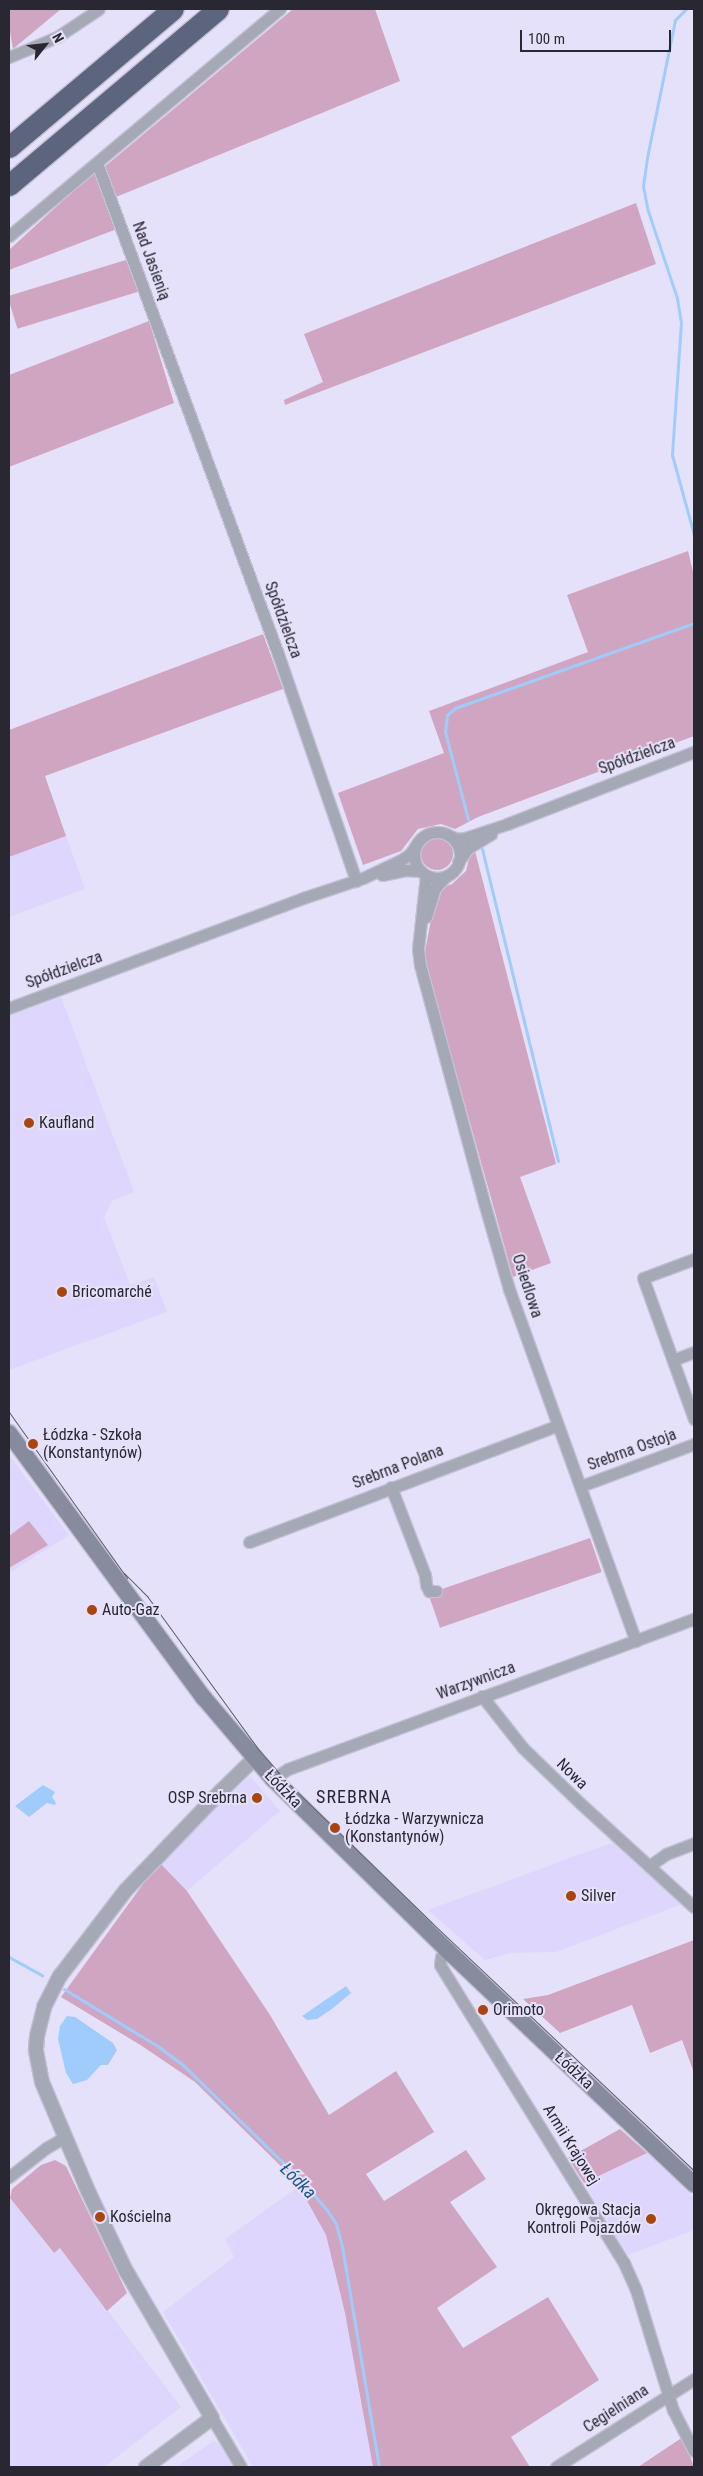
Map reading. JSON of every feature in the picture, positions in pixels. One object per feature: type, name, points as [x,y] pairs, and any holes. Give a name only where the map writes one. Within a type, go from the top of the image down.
[{"type":"highway","points":[[9,147],[173,9]]},
{"type":"highway","points":[[9,185],[218,9]]},
{"type":"main road","name":"Łódzka","points":[[9,1433],[204,1698],[273,1780],[446,1950],[694,2184]]},
{"type":"street","points":[[9,57],[56,37],[99,9]]},
{"type":"street","points":[[9,236],[280,9]]},
{"type":"street","name":"Nad Jasienią","points":[[97,163],[175,371]]},
{"type":"street","name":"Spółdzielcza","points":[[9,1008],[303,898],[360,880],[175,371]]},
{"type":"street","name":"Spółdzielcza","points":[[507,824],[694,752]]},
{"type":"street","points":[[360,880],[410,854],[422,838],[430,833],[439,832],[457,839],[507,824]]},
{"type":"street","points":[[360,880],[400,871],[423,873],[438,878],[446,876],[468,848],[507,824]]},
{"type":"street","points":[[448,835],[455,842],[459,850],[457,864]]},
{"type":"street","points":[[416,845],[415,861],[423,873]]},
{"type":"street","points":[[400,871],[413,877],[423,893]]},
{"type":"street","name":"Osiedlowa","points":[[423,873],[421,933],[418,955],[493,1234],[510,1288],[636,1640]]},
{"type":"street","name":"Osiedlowa","points":[[421,933],[435,888],[446,876]]},
{"type":"street","points":[[694,1259],[643,1278],[694,1419]]},
{"type":"street","points":[[673,1360],[694,1352]]},
{"type":"street","name":"Srebrna Polana","points":[[250,1542],[558,1424]]},
{"type":"street","name":"Srebrna Ostoja","points":[[581,1486],[694,1444]]},
{"type":"street","points":[[391,1487],[425,1575],[426,1585],[429,1591],[436,1591]]},
{"type":"street","name":"Warzywnicza","points":[[273,1780],[288,1769],[694,1619]]},
{"type":"street","name":"Nowa","points":[[482,1696],[523,1748],[694,1907]]},
{"type":"street","points":[[241,2467],[125,2269],[88,2191],[42,2082],[36,2050],[39,2023],[51,1991],[60,1976],[141,1872],[254,1759]]},
{"type":"street","points":[[649,1866],[666,1854],[694,1843]]},
{"type":"street","name":"Armii Krajowej","points":[[446,1950],[441,1957],[440,1965],[624,2263],[636,2290],[673,2410],[694,2451]]},
{"type":"street","points":[[9,2177],[46,2148],[65,2137]]},
{"type":"street","name":"Cegielniana","points":[[556,2467],[694,2379]]},
{"type":"street","points":[[146,2467],[212,2418]]},
{"type":"shaded area","points":[[9,9],[61,9],[13,49],[9,26]]},
{"type":"shaded area","points":[[293,9],[375,9],[400,81],[116,197],[103,168]]},
{"type":"shaded area","points":[[95,171],[117,229],[9,270],[9,250]]},
{"type":"shaded area","points":[[636,203],[656,264],[285,405],[284,400],[323,382],[304,334]]},
{"type":"shaded area","points":[[129,259],[139,292],[17,329],[9,296]]},
{"type":"shaded area","points":[[149,321],[174,403],[9,467],[9,375]]},
{"type":"shaded area","points":[[688,551],[694,576],[694,736],[478,817],[455,829],[441,824],[418,829],[401,851],[363,865],[338,793],[444,753],[429,711],[588,652],[567,595]]},
{"type":"shaded area","points":[[263,634],[283,689],[45,776],[66,836],[9,857],[9,730]]},
{"type":"shaded area","points":[[66,836],[85,889],[9,917],[9,857]]},
{"type":"shaded area","points":[[437,838],[449,842],[453,854],[449,866],[437,870],[425,866],[421,854],[425,842]]},
{"type":"shaded area","points":[[475,851],[556,1164],[520,1177],[551,1263],[513,1277],[424,957],[435,899],[439,900],[442,888],[452,884],[466,871],[470,855]]},
{"type":"shaded area","points":[[61,997],[134,1192],[112,1201],[104,1217],[130,1285],[154,1277],[167,1312],[9,1370],[9,1016]]},
{"type":"shaded area","points":[[9,1455],[69,1535],[9,1573]]},
{"type":"shaded area","points":[[29,1521],[48,1545],[9,1568],[9,1536]]},
{"type":"shaded area","points":[[590,1538],[602,1572],[440,1628],[428,1594]]},
{"type":"shaded area","points":[[250,1776],[280,1811],[187,1891],[159,1862]]},
{"type":"shaded area","name":"Silver","points":[[614,1842],[682,1904],[556,1952],[509,1953],[485,1960],[428,1910]]},
{"type":"shaded area","points":[[159,1862],[187,1891],[270,2015],[329,2115],[396,2071],[434,2132],[366,2174],[384,2201],[466,2150],[486,2179],[450,2202],[497,2267],[437,2308],[463,2348],[548,2297],[599,2380],[511,2437],[530,2467],[373,2467],[345,2313],[326,2235],[296,2181],[195,2082],[142,2046],[61,1997]]},
{"type":"shaded area","points":[[694,1940],[694,2073],[682,2040],[650,2053],[632,2005],[560,2033],[523,1999],[548,1995]]},
{"type":"shaded area","points":[[620,2129],[647,2153],[584,2183],[568,2158]]},
{"type":"shaded area","name":"Okręgowa Stacja Kontroli Pojazdów","points":[[647,2153],[694,2198],[694,2230],[628,2255],[584,2183]]},
{"type":"shaded area","points":[[55,2160],[66,2166],[127,2293],[107,2311],[60,2248],[54,2253],[10,2198],[12,2189],[41,2165]]},
{"type":"shaded area","points":[[299,2186],[326,2235],[345,2313],[373,2467],[253,2467],[163,2312],[234,2257],[225,2239]]},
{"type":"shaded area","points":[[10,2198],[53,2253],[60,2248],[181,2407],[104,2467],[9,2467]]},
{"type":"shaded area","points":[[683,2437],[694,2467],[638,2467]]},
{"type":"shaded area","points":[[213,2441],[220,2444],[233,2467],[176,2467]]},
{"type":"water","points":[[43,1785],[55,1792],[52,1797],[56,1803],[55,1805],[47,1803],[29,1817],[15,1806]]},
{"type":"water","points":[[346,1986],[351,1993],[332,2009],[317,2019],[307,2020],[302,2016]]},
{"type":"water","points":[[67,2016],[75,2017],[113,2043],[117,2050],[108,2065],[101,2065],[87,2080],[73,2084],[66,2073],[58,2039],[60,2026]]},
{"type":"waterway","points":[[686,9],[675,20],[643,186],[648,211],[677,298],[681,322],[672,455],[694,535]]},
{"type":"waterway","points":[[468,819],[445,732],[447,715],[455,708],[694,623]]},
{"type":"waterway","points":[[482,849],[558,1161]]},
{"type":"waterway","name":"Łódka","points":[[9,1957],[42,1975]]},
{"type":"waterway","name":"Łódka","points":[[64,1989],[159,2047],[183,2065],[305,2184],[327,2210],[336,2224],[342,2246],[379,2467]]},
{"type":"tram line","points":[[9,1412],[127,1578]]},
{"type":"tram line","points":[[124,1573],[147,1596],[259,1750],[285,1780],[431,1922],[694,2171]]},
{"type":"place","name":"Kaufland","points":[[29,1123]]},
{"type":"place","name":"Bricomarché","points":[[62,1292]]},
{"type":"place","name":"Łódzka - Szkoła (Konstantynów)","points":[[33,1444]]},
{"type":"place","name":"Auto-Gaz","points":[[92,1610]]},
{"type":"place","name":"OSP Srebrna","points":[[257,1798]]},
{"type":"place","name":"Łódzka - Warzywnicza (Konstantynów)","points":[[335,1828]]},
{"type":"place","name":"Silver","points":[[571,1896]]},
{"type":"place","name":"Orimoto","points":[[483,2010]]},
{"type":"place","name":"Kościelna","points":[[100,2217]]},
{"type":"place","name":"Okręgowa Stacja Kontroli Pojazdów","points":[[651,2219]]},
{"type":"district","name":"SREBRNA","points":[[354,1797]]}]
